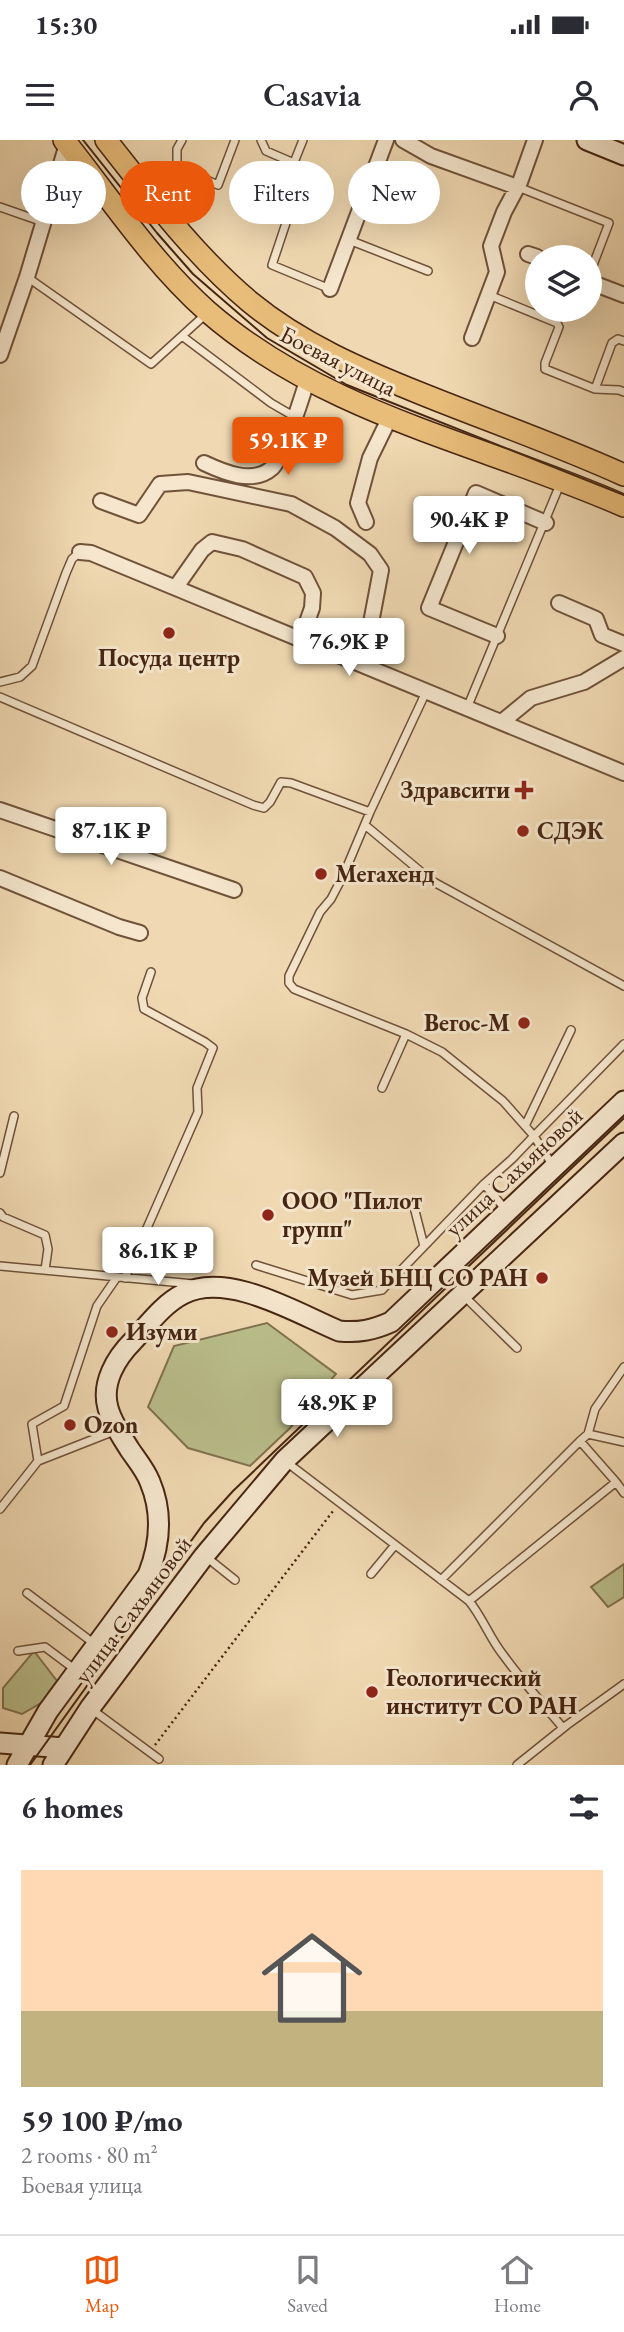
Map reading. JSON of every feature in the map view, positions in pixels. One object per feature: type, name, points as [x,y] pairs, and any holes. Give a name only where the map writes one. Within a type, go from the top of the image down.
[{"type":"main road","points":[[587,140],[624,155]]},
{"type":"main road","name":"Боевая улица","points":[[65,142],[180,285],[209,312],[257,349],[307,380],[390,417],[624,506]]},
{"type":"main road","name":"Боевая улица","points":[[116,150],[179,233],[213,268],[252,303],[298,335],[350,366],[624,475]]},
{"type":"main road","name":"улица Сахьяновой","points":[[17,1765],[48,1711],[148,1575],[156,1555],[159,1532],[150,1480],[117,1430],[108,1408],[106,1391],[122,1353],[165,1307],[196,1289],[216,1286],[240,1290],[339,1331],[373,1330],[391,1322],[624,1101]]},
{"type":"main road","points":[[602,1121],[624,1137]]},
{"type":"main road","name":"улица Сахьяновой","points":[[53,1765],[90,1708],[204,1556],[284,1461],[624,1143]]},
{"type":"main road","points":[[0,1744],[64,1748]]},
{"type":"street","points":[[330,289],[386,140]]},
{"type":"street","points":[[403,140],[431,156],[517,187]]},
{"type":"street","points":[[472,338],[497,272],[491,246],[536,140]]},
{"type":"street","points":[[60,161],[65,142]]},
{"type":"street","points":[[0,355],[42,224]]},
{"type":"street","points":[[602,287],[624,295]]},
{"type":"street","points":[[204,463],[227,474],[243,476],[261,473],[273,467],[296,417],[307,380]]},
{"type":"street","points":[[366,522],[358,503],[370,458],[390,417]]},
{"type":"street","points":[[101,501],[139,515],[160,484],[188,482],[291,504],[335,528],[370,554],[381,570],[362,665]]},
{"type":"street","points":[[497,636],[429,608],[476,493],[546,523]]},
{"type":"street","points":[[176,587],[202,551],[212,542],[242,550],[306,578],[313,593],[312,608],[301,639]]},
{"type":"street","points":[[80,552],[91,553],[176,587],[624,773]]},
{"type":"street","points":[[559,603],[596,619],[602,635],[624,644]]},
{"type":"street","points":[[503,721],[531,698],[584,682],[624,658]]},
{"type":"street","points":[[0,810],[233,890]]},
{"type":"street","points":[[0,878],[140,933]]},
{"type":"lane","points":[[182,140],[177,149],[177,167],[218,185],[235,140]]},
{"type":"lane","points":[[261,140],[266,151],[289,161]]},
{"type":"lane","points":[[295,161],[303,140]]},
{"type":"lane","points":[[517,187],[609,223],[601,245]]},
{"type":"lane","points":[[0,207],[21,214]]},
{"type":"lane","points":[[286,224],[272,265],[330,289]]},
{"type":"lane","points":[[349,240],[428,271]]},
{"type":"lane","points":[[27,277],[151,365],[209,312]]},
{"type":"lane","points":[[489,295],[557,323],[559,327],[545,369],[594,389],[624,392]]},
{"type":"lane","points":[[182,336],[271,403],[296,417]]},
{"type":"lane","points":[[594,389],[615,340],[624,341]]},
{"type":"lane","points":[[467,708],[562,482]]},
{"type":"lane","points":[[0,682],[20,677],[32,666],[66,573],[72,559],[80,552]]},
{"type":"lane","points":[[426,692],[331,899],[320,912],[289,976],[289,983],[294,989],[406,1034],[442,1052],[503,1101],[534,1136],[554,1167]]},
{"type":"lane","points":[[0,697],[264,808],[281,782],[292,783],[370,812]]},
{"type":"lane","points":[[365,825],[432,881],[624,986]]},
{"type":"lane","points":[[38,1461],[32,1424],[64,1406],[97,1306],[121,1277],[198,1112],[197,1088],[213,1048],[144,1009],[142,998],[151,972]]},
{"type":"lane","points":[[525,1126],[571,1030]]},
{"type":"lane","points":[[382,1088],[406,1034]]},
{"type":"lane","points":[[256,1265],[352,1295],[382,1290],[624,1044]]},
{"type":"lane","points":[[0,1173],[14,1116]]},
{"type":"lane","points":[[484,1184],[507,1212]]},
{"type":"lane","points":[[413,1203],[424,1246]]},
{"type":"lane","points":[[0,1213],[3,1217],[45,1235],[48,1241],[46,1270]]},
{"type":"lane","points":[[0,1266],[216,1286]]},
{"type":"lane","points":[[462,1294],[517,1348]]},
{"type":"lane","points":[[441,1580],[588,1434],[595,1409],[624,1367]]},
{"type":"lane","points":[[1,1505],[38,1461],[117,1430]]},
{"type":"lane","points":[[588,1434],[624,1442]]},
{"type":"lane","points":[[580,1441],[624,1493]]},
{"type":"lane","points":[[284,1461],[468,1601],[479,1613],[503,1656],[563,1728]]},
{"type":"lane","points":[[468,1601],[616,1482]]},
{"type":"lane","points":[[371,1574],[396,1545]]},
{"type":"lane","points":[[204,1556],[235,1580]]},
{"type":"lane","points":[[27,1593],[96,1645]]},
{"type":"lane","points":[[18,1651],[45,1647],[77,1672]]},
{"type":"lane","points":[[517,1765],[624,1685]]},
{"type":"lane","points":[[90,1708],[159,1759]]},
{"type":"path","points":[[149,1752],[339,1502]]},
{"type":"green space","points":[[267,1323],[336,1374],[290,1428],[250,1466],[188,1448],[148,1407],[174,1346]]},
{"type":"green space","points":[[624,1564],[624,1597],[608,1607],[591,1587]]},
{"type":"green space","points":[[34,1651],[57,1681],[41,1703],[22,1714],[3,1708],[3,1688]]},
{"type":"tram line","points":[[83,140],[193,274],[267,338],[347,385],[624,495]]},
{"type":"tram line","points":[[30,1765],[204,1523],[233,1491],[624,1118]]},
{"type":"place","name":"Посуда центр","points":[[169,633]]},
{"type":"place","name":"Здравсити","points":[[524,790]]},
{"type":"place","name":"СДЭК","points":[[523,831]]},
{"type":"place","name":"Мегахенд","points":[[321,874]]},
{"type":"place","name":"Вегос-М","points":[[524,1023]]},
{"type":"place","name":"ООО \"Пилот групп\"","points":[[268,1215]]},
{"type":"place","name":"Музей БНЦ СО РАН","points":[[542,1278]]},
{"type":"place","name":"Изуми","points":[[112,1332]]},
{"type":"place","name":"Ozon","points":[[70,1425]]},
{"type":"place","name":"Геологический институт СО РАН","points":[[372,1692]]}]
